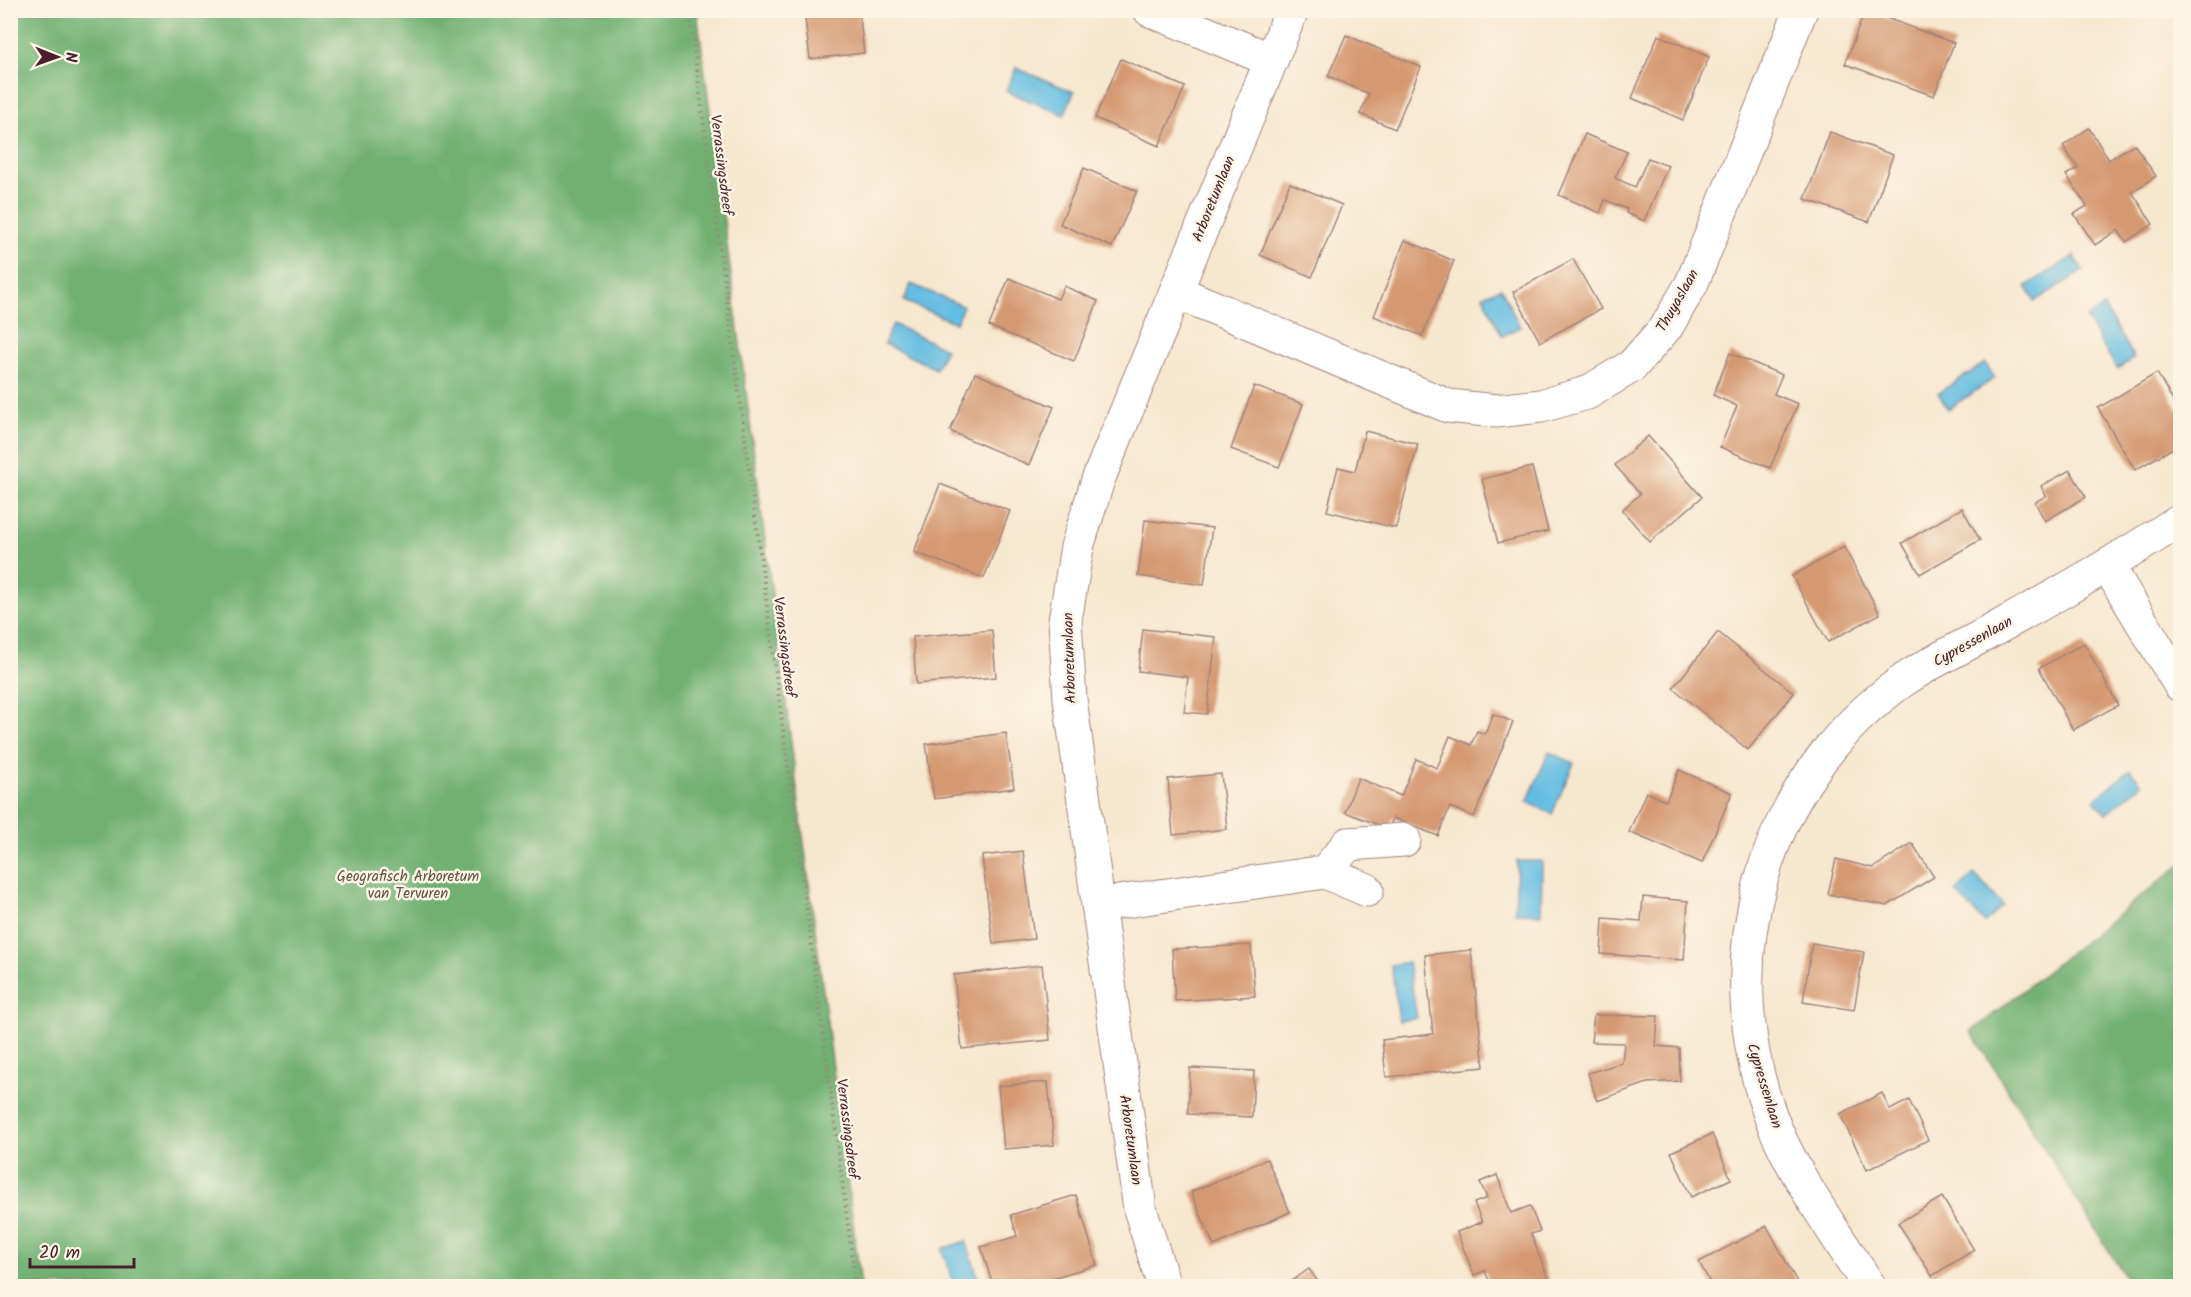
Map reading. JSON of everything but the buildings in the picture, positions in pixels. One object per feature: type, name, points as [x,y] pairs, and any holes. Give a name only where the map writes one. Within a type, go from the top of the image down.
[{"type":"street","points":[[1150,10],[1271,60]]},
{"type":"street","name":"Arboretumlaan","points":[[1164,1287],[1140,1209],[1070,699],[1065,621],[1077,547],[1098,480],[1292,10]]},
{"type":"street","name":"Thuyaslaan","points":[[1177,292],[1448,406],[1496,411],[1541,406],[1587,393],[1632,366],[1667,326],[1692,283],[1802,10]]},
{"type":"street","name":"Cypressenlaan","points":[[1869,1287],[1814,1198],[1776,1130],[1749,1038],[1745,974],[1754,899],[1778,829],[1814,770],[1856,721],[1904,680],[2108,566],[2181,520]]},
{"type":"street","points":[[2108,566],[2181,685]]},
{"type":"street","points":[[1325,872],[1348,844],[1404,840]]},
{"type":"street","points":[[1098,905],[1325,872],[1367,890]]},
{"type":"path","name":"Verrassingsdreef","points":[[689,10],[856,1287]]},
{"type":"green space","name":"Geografisch Arboretum van Tervuren","points":[[10,11],[697,11],[861,1286],[11,1286]]},
{"type":"green space","points":[[2180,865],[2180,1286],[2131,1286],[1971,1032]]},
{"type":"water","points":[[1016,68],[1074,92],[1064,115],[1006,91]]},
{"type":"water","points":[[2074,256],[2083,271],[2035,301],[2026,286]]},
{"type":"water","points":[[911,284],[963,306],[956,323],[904,301]]},
{"type":"water","points":[[1501,288],[1520,327],[1502,336],[1483,296]]},
{"type":"water","points":[[2104,307],[2134,358],[2117,369],[2086,318]]},
{"type":"water","points":[[893,324],[946,349],[936,369],[884,344]]},
{"type":"water","points":[[1985,363],[1995,378],[1948,409],[1938,393]]},
{"type":"water","points":[[1549,752],[1574,763],[1552,814],[1527,802]]},
{"type":"water","points":[[2130,770],[2142,784],[2106,814],[2094,800]]},
{"type":"water","points":[[1517,861],[1542,861],[1541,914],[1515,913]]},
{"type":"water","points":[[1974,874],[2003,905],[1985,923],[1956,892]]},
{"type":"water","points":[[1408,962],[1417,1018],[1399,1021],[1391,965]]},
{"type":"water","points":[[966,1241],[981,1286],[954,1286],[942,1249]]}]
